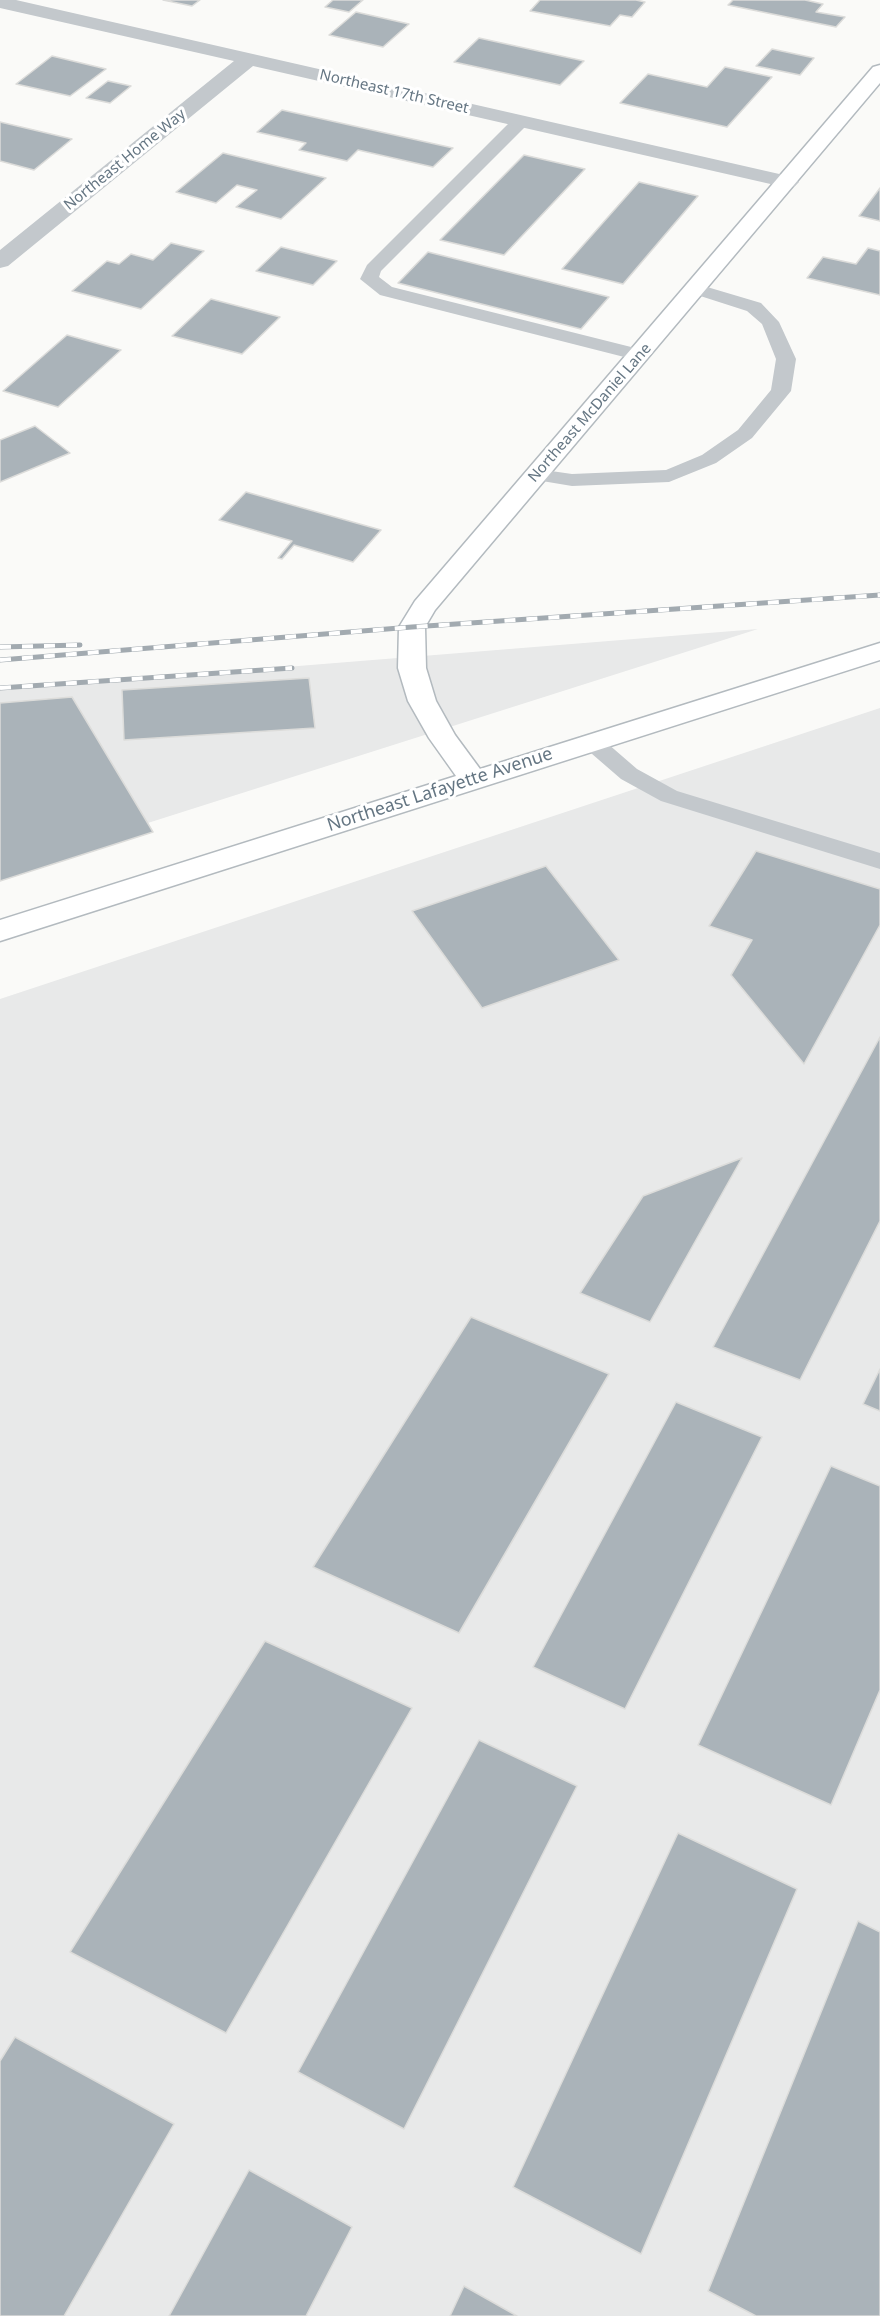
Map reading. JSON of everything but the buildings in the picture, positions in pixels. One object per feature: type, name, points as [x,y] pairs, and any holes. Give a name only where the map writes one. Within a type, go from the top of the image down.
[{"type":"street","name":"Northeast 17th Street","points":[[0,2],[788,182]]},
{"type":"street","name":"Northeast Home Way","points":[[0,261],[249,59]]},
{"type":"street","name":"Northeast McDaniel Lane","points":[[473,779],[443,738],[422,701],[412,668],[412,627],[424,607],[697,289],[880,71]]},
{"type":"street","name":"Northeast Lafayette Avenue","points":[[0,931],[880,651]]},
{"type":"lane","points":[[521,121],[373,269],[369,279],[386,291],[640,355]]},
{"type":"lane","points":[[537,475],[572,480],[669,476],[709,459],[745,434],[781,391],[786,359],[770,322],[754,307],[697,289]]},
{"type":"lane","points":[[592,742],[629,774],[669,796],[880,861]]},
{"type":"shaded area","points":[[758,629],[0,870],[0,690]]},
{"type":"shaded area","points":[[880,708],[880,2316],[0,2316],[0,999]]},
{"type":"railway","points":[[0,660],[412,627],[880,595]]},
{"type":"railway","points":[[0,647],[80,645]]},
{"type":"railway","points":[[0,688],[292,668]]}]
